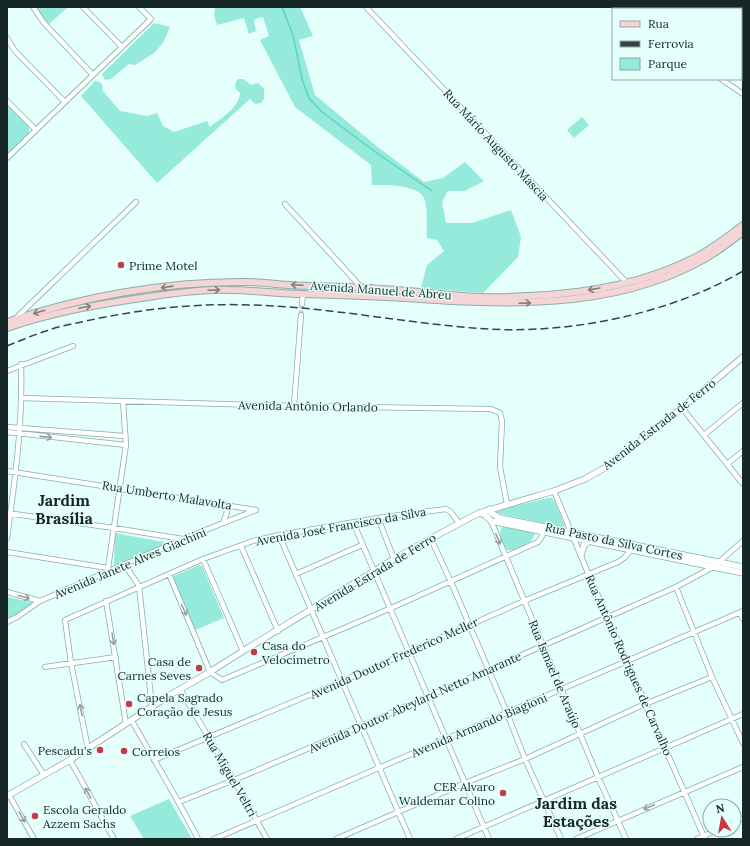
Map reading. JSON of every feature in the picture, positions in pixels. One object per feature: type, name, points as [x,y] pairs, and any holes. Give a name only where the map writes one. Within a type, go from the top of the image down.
[{"type":"main road","name":"Avenida Manuel de Abreu","points":[[7,322],[41,311],[93,299],[214,282],[248,282],[362,288],[479,297],[548,296],[627,283],[657,274],[697,257],[743,225]]},
{"type":"main road","name":"Avenida Manuel de Abreu","points":[[7,328],[54,314],[85,307],[176,293],[231,290],[493,303],[558,301],[595,296],[651,282],[674,274],[699,262],[725,246],[743,232]]},
{"type":"street","points":[[33,7],[44,23],[93,75]]},
{"type":"street","points":[[83,7],[122,47]]},
{"type":"street","points":[[7,158],[150,19],[139,7]]},
{"type":"street","name":"Rua Mário Augusto Mascia","points":[[366,7],[627,283]]},
{"type":"street","points":[[7,38],[15,51],[65,102]]},
{"type":"street","points":[[722,80],[743,94]]},
{"type":"street","points":[[7,101],[36,130]]},
{"type":"street","points":[[14,320],[136,202]]},
{"type":"street","points":[[285,204],[362,288]]},
{"type":"street","points":[[302,304],[303,294]]},
{"type":"street","points":[[294,406],[301,315]]},
{"type":"street","points":[[7,370],[73,346]]},
{"type":"street","name":"Avenida Estrada de Ferro","points":[[8,796],[88,749],[180,689],[278,631],[394,559],[459,523],[480,512],[554,491],[585,478],[608,466],[743,358]]},
{"type":"street","points":[[7,538],[9,513],[16,472],[22,398],[21,364]]},
{"type":"street","name":"Avenida Antônio Orlando","points":[[22,398],[294,406],[491,409],[500,413],[502,421],[500,467],[507,504]]},
{"type":"street","points":[[7,552],[108,570],[126,445],[124,401]]},
{"type":"street","points":[[704,435],[743,404]]},
{"type":"street","points":[[682,408],[743,484]]},
{"type":"street","points":[[7,427],[125,436]]},
{"type":"street","points":[[7,432],[19,435],[126,445]]},
{"type":"street","points":[[727,464],[743,451]]},
{"type":"street","name":"Rua Umberto Malavolta","points":[[7,471],[226,504],[256,510]]},
{"type":"street","name":"Rua Antônio Rodrigues de Carvalho","points":[[554,491],[645,704],[702,831]]},
{"type":"street","points":[[223,523],[227,516],[226,504]]},
{"type":"street","name":"Avenida José Francisco da Silva","points":[[72,663],[65,620],[203,559],[253,541],[378,518],[446,509],[451,512],[459,523]]},
{"type":"street","name":"Rua Pasto da Silva Cortes","points":[[490,509],[491,513],[500,518],[572,535],[743,567]]},
{"type":"street","name":"Avenida Janete Alves Giachini","points":[[7,622],[18,617],[40,601],[108,570],[256,510]]},
{"type":"street","name":"Rua Ismael de Araújo","points":[[480,512],[491,521],[598,777],[626,839]]},
{"type":"street","points":[[9,513],[183,539]]},
{"type":"street","points":[[378,518],[394,559]]},
{"type":"street","name":"Rua Pasto da Silva Cortes","points":[[491,521],[544,532],[572,535],[589,541],[743,573]]},
{"type":"street","points":[[353,522],[389,609],[489,839]]},
{"type":"street","points":[[169,574],[210,672],[222,680],[451,582],[538,542],[544,532]]},
{"type":"street","points":[[279,535],[410,839]]},
{"type":"street","points":[[430,539],[470,625],[525,759],[561,839]]},
{"type":"street","points":[[581,555],[584,545],[589,541]]},
{"type":"street","name":"Avenida Doutor Abeylard Netto Amarante","points":[[180,802],[361,726],[676,588],[713,567],[743,541]]},
{"type":"street","points":[[296,574],[362,545]]},
{"type":"street","points":[[241,546],[278,631]]},
{"type":"street","name":"Avenida Doutor Frederico Meller","points":[[154,760],[343,681],[588,573],[622,560],[631,550]]},
{"type":"street","points":[[203,559],[243,651]]},
{"type":"street","points":[[125,564],[140,586],[152,707]]},
{"type":"street","points":[[676,588],[712,677],[743,743]]},
{"type":"street","points":[[7,592],[40,601]]},
{"type":"street","points":[[106,601],[126,724]]},
{"type":"street","points":[[742,612],[743,619]]},
{"type":"street","name":"Avenida Armando Biagioni","points":[[214,839],[742,612]]},
{"type":"street","points":[[45,667],[116,657]]},
{"type":"street","points":[[72,663],[88,749]]},
{"type":"street","points":[[336,839],[465,783],[525,759],[645,704],[712,677]]},
{"type":"street","name":"Rua Miguel Veltri","points":[[180,689],[267,839]]},
{"type":"street","points":[[456,839],[743,714]]},
{"type":"street","points":[[132,721],[180,802],[198,839]]},
{"type":"street","points":[[24,744],[44,775]]},
{"type":"street","points":[[70,760],[114,839]]},
{"type":"street","points":[[576,839],[743,767]]},
{"type":"street","points":[[8,796],[34,839]]},
{"type":"green space","points":[[37,7],[68,7],[48,25]]},
{"type":"green space","points":[[215,7],[300,7],[313,36],[299,40],[315,95],[379,148],[424,182],[443,178],[465,162],[484,181],[465,191],[448,191],[442,202],[446,223],[472,223],[511,210],[521,237],[518,257],[483,293],[421,288],[427,265],[444,251],[437,240],[427,238],[425,201],[422,195],[410,188],[372,185],[371,165],[295,107],[260,40],[269,36],[263,17],[255,19],[254,22],[256,31],[249,34],[244,18],[217,25],[214,15]]},
{"type":"green space","points":[[154,23],[170,27],[163,43],[154,53],[135,65],[129,64],[111,79],[105,80],[102,74]]},
{"type":"green space","points":[[238,79],[243,79],[251,85],[258,83],[264,89],[264,99],[261,103],[255,104],[250,99],[157,183],[81,96],[95,81],[100,82],[103,87],[102,90],[120,111],[147,116],[157,113],[163,126],[174,132],[207,121],[210,127],[224,116],[233,108],[239,98],[240,93],[236,89],[235,84]]},
{"type":"green space","points":[[7,104],[29,126],[29,133],[7,154]]},
{"type":"green space","points":[[582,117],[589,125],[574,138],[567,130]]},
{"type":"green space","points":[[552,498],[555,502],[565,526],[562,527],[496,513],[496,511]]},
{"type":"green space","points":[[504,526],[533,532],[535,533],[534,537],[528,544],[520,548],[515,550],[507,550],[500,534],[500,531]]},
{"type":"green space","points":[[115,533],[169,543],[114,566]]},
{"type":"green space","points":[[199,565],[202,566],[224,618],[193,631],[172,577]]},
{"type":"green space","points":[[7,597],[35,603],[15,616],[7,618]]},
{"type":"green space","points":[[169,799],[192,839],[144,839],[130,816]]},
{"type":"waterway","points":[[282,7],[293,35],[302,79],[309,98],[322,112],[374,151],[432,191]]},
{"type":"tunnel","points":[[301,315],[302,304]]},
{"type":"railway","points":[[7,346],[36,334],[66,325],[148,310],[209,305],[279,306],[473,328],[507,330],[542,329],[577,325],[647,311],[681,300],[713,287],[743,271]]},
{"type":"place","name":"Prime Motel","points":[[121,265]]},
{"type":"place","name":"Casa do Velocímetro","points":[[254,652]]},
{"type":"place","name":"Casa de Carnes Seves","points":[[199,668]]},
{"type":"place","name":"Capela Sagrado Coração de Jesus","points":[[129,704]]},
{"type":"place","name":"Pescadu's","points":[[100,750]]},
{"type":"place","name":"Correios","points":[[124,751]]},
{"type":"place","name":"CER Alvaro Waldemar Colino","points":[[503,793]]},
{"type":"place","name":"Escola Geraldo Azzem Sachs","points":[[35,816]]},
{"type":"district","name":"Jardim Brasília","points":[[64,509]]},
{"type":"district","name":"Jardim das Estações","points":[[576,812]]}]
